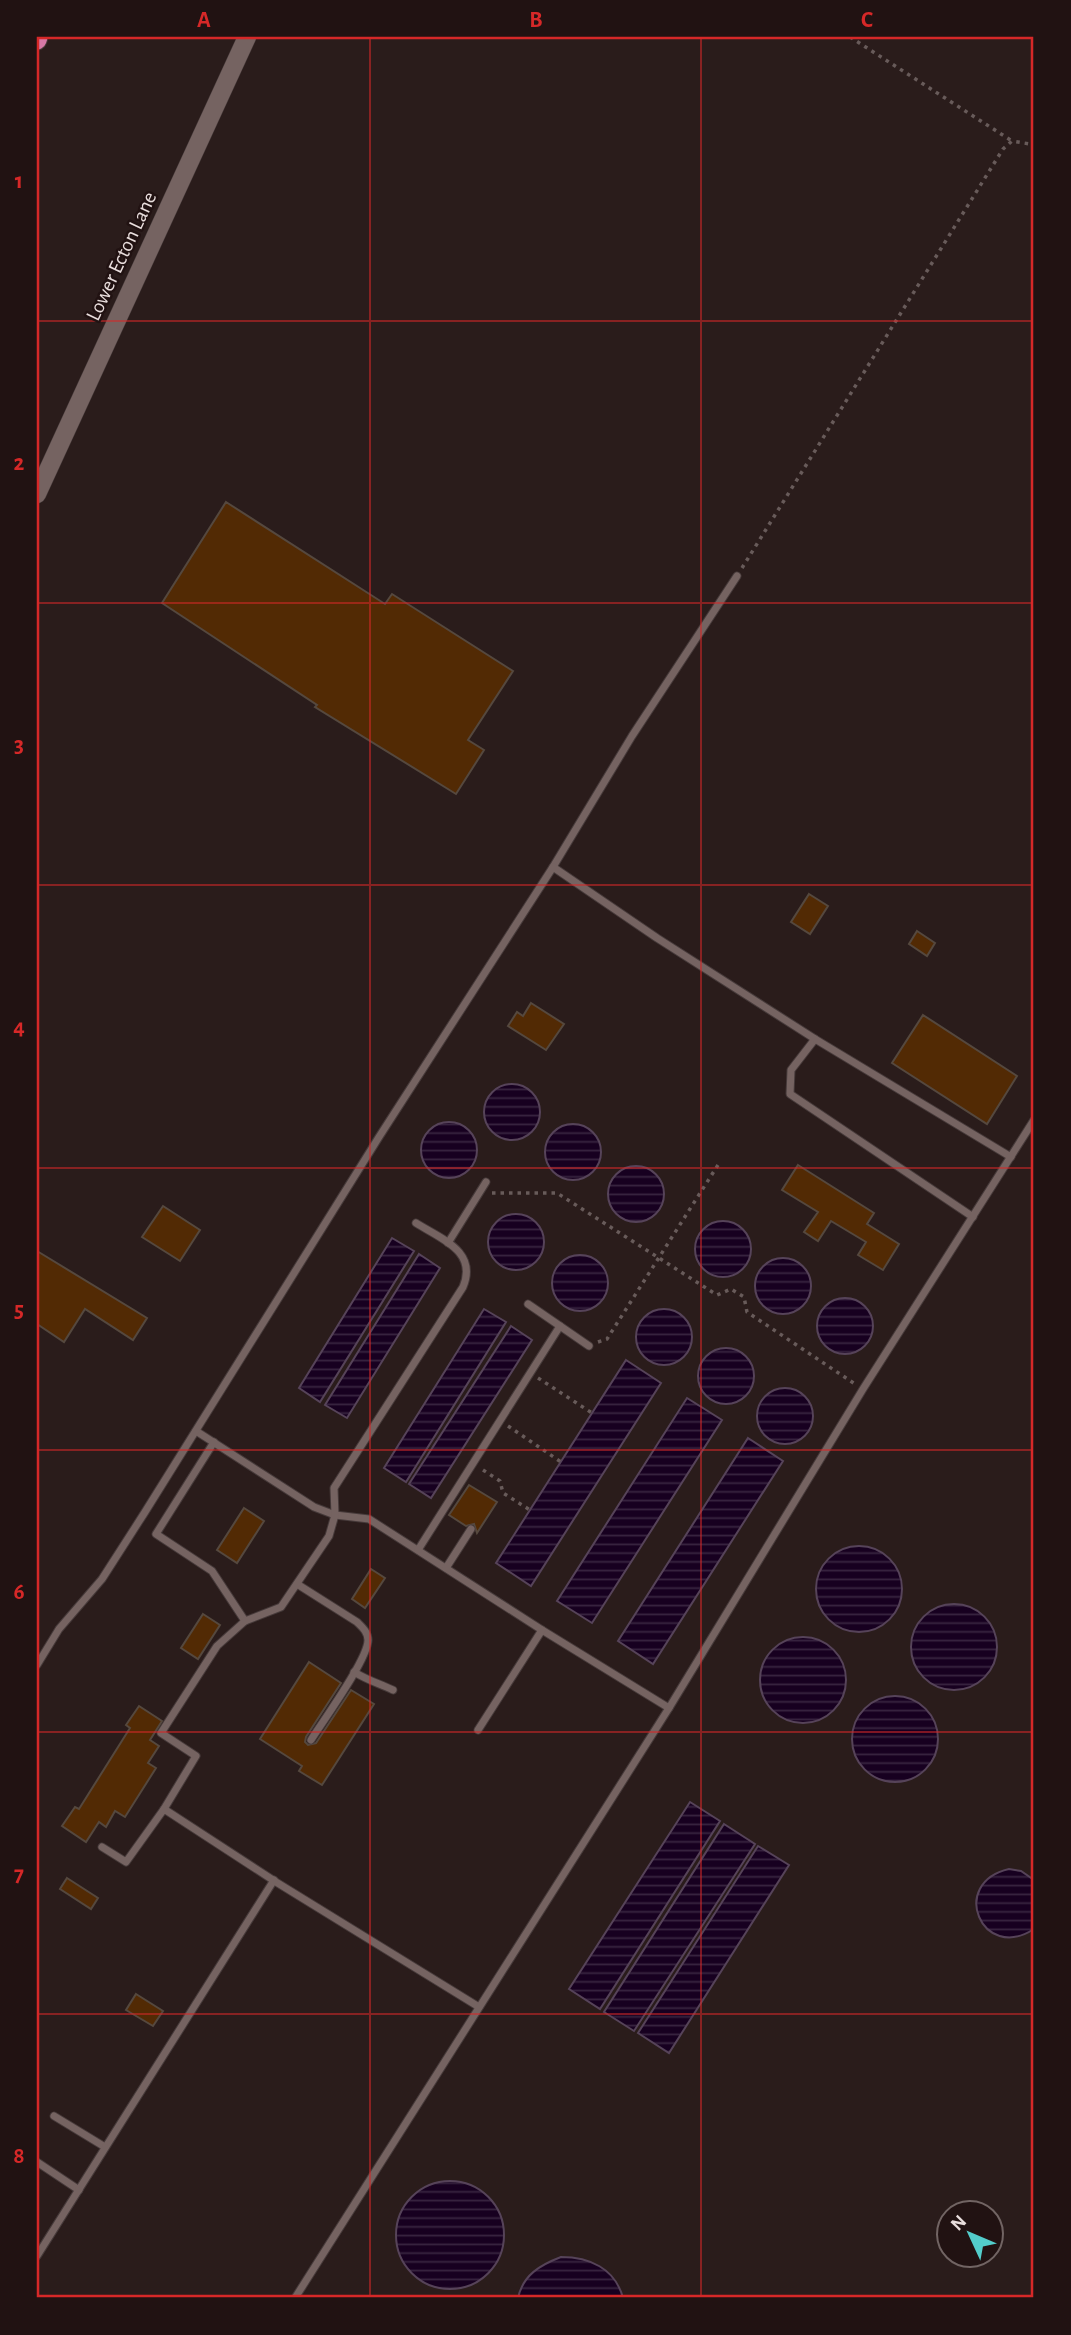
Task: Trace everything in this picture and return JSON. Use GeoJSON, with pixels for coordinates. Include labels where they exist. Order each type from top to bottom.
{"type":"FeatureCollection","features":[{"type":"Feature","properties":{"kind":"street","name":"Lower Ecton Lane"},"geometry":{"type":"LineString","coordinates":[[37,494],[247,37]]}},
{"type":"Feature","properties":{"kind":"lane"},"geometry":{"type":"LineString","coordinates":[[37,1665],[59,1629],[102,1579],[379,1137],[553,867],[632,736],[737,576]]}},
{"type":"Feature","properties":{"kind":"lane"},"geometry":{"type":"LineString","coordinates":[[553,867],[657,938],[815,1039],[1011,1157]]}},
{"type":"Feature","properties":{"kind":"lane"},"geometry":{"type":"LineString","coordinates":[[815,1039],[791,1070],[790,1094],[973,1217]]}},
{"type":"Feature","properties":{"kind":"lane"},"geometry":{"type":"LineString","coordinates":[[295,2298],[669,1708],[863,1389],[1034,1120]]}},
{"type":"Feature","properties":{"kind":"lane"},"geometry":{"type":"LineString","coordinates":[[448,1243],[485,1182]]}},
{"type":"Feature","properties":{"kind":"lane"},"geometry":{"type":"LineString","coordinates":[[102,1847],[126,1862],[164,1809],[197,1756],[162,1733],[217,1646],[245,1620],[281,1607],[297,1584],[329,1536],[335,1516],[334,1489],[467,1277],[465,1256],[416,1223]]}},
{"type":"Feature","properties":{"kind":"lane"},"geometry":{"type":"LineString","coordinates":[[528,1304],[589,1346]]}},
{"type":"Feature","properties":{"kind":"lane"},"geometry":{"type":"LineString","coordinates":[[418,1550],[560,1326]]}},
{"type":"Feature","properties":{"kind":"lane"},"geometry":{"type":"LineString","coordinates":[[196,1431],[314,1507],[335,1516],[369,1519],[669,1708]]}},
{"type":"Feature","properties":{"kind":"lane"},"geometry":{"type":"LineString","coordinates":[[214,1442],[156,1535],[212,1571],[245,1620]]}},
{"type":"Feature","properties":{"kind":"lane"},"geometry":{"type":"LineString","coordinates":[[446,1568],[471,1529]]}},
{"type":"Feature","properties":{"kind":"lane"},"geometry":{"type":"LineString","coordinates":[[297,1584],[357,1622],[365,1630],[368,1643],[354,1672],[311,1740]]}},
{"type":"Feature","properties":{"kind":"lane"},"geometry":{"type":"LineString","coordinates":[[478,1730],[542,1630]]}},
{"type":"Feature","properties":{"kind":"lane"},"geometry":{"type":"LineString","coordinates":[[354,1672],[372,1684],[393,1690]]}},
{"type":"Feature","properties":{"kind":"lane"},"geometry":{"type":"LineString","coordinates":[[164,1809],[479,2007]]}},
{"type":"Feature","properties":{"kind":"lane"},"geometry":{"type":"LineString","coordinates":[[37,2255],[274,1880]]}},
{"type":"Feature","properties":{"kind":"lane"},"geometry":{"type":"LineString","coordinates":[[54,2116],[105,2147]]}},
{"type":"Feature","properties":{"kind":"lane"},"geometry":{"type":"LineString","coordinates":[[37,2162],[79,2190]]}},
{"type":"Feature","properties":{"kind":"path"},"geometry":{"type":"LineString","coordinates":[[850,37],[1012,141],[1030,144],[1034,148]]}},
{"type":"Feature","properties":{"kind":"path"},"geometry":{"type":"LineString","coordinates":[[737,576],[996,161],[1012,141]]}},
{"type":"Feature","properties":{"kind":"path"},"geometry":{"type":"LineString","coordinates":[[589,1346],[607,1339],[718,1165]]}},
{"type":"Feature","properties":{"kind":"path"},"geometry":{"type":"LineString","coordinates":[[479,1193],[557,1193],[717,1295],[732,1289],[744,1297],[747,1312],[863,1389]]}},
{"type":"Feature","properties":{"kind":"path"},"geometry":{"type":"LineString","coordinates":[[530,1373],[592,1413]]}},
{"type":"Feature","properties":{"kind":"path"},"geometry":{"type":"LineString","coordinates":[[500,1421],[561,1462]]}},
{"type":"Feature","properties":{"kind":"path"},"geometry":{"type":"LineString","coordinates":[[472,1464],[500,1481],[503,1493],[530,1510]]}},
{"type":"Feature","properties":{"kind":"shaded area"},"geometry":{"type":"Polygon","coordinates":[[[512,1084],[523,1086],[532,1092],[538,1101],[538,1123],[532,1132],[523,1138],[512,1140],[501,1138],[492,1132],[486,1123],[484,1112],[486,1101],[492,1092],[501,1086],[512,1084]]]}},
{"type":"Feature","properties":{"kind":"shaded area"},"geometry":{"type":"Polygon","coordinates":[[[449,1122],[460,1124],[469,1130],[475,1139],[475,1161],[469,1170],[460,1176],[449,1178],[438,1176],[429,1170],[423,1161],[421,1150],[423,1139],[429,1130],[438,1124],[449,1122]]]}},
{"type":"Feature","properties":{"kind":"shaded area"},"geometry":{"type":"Polygon","coordinates":[[[573,1124],[584,1126],[593,1132],[599,1141],[599,1163],[593,1172],[584,1178],[573,1180],[562,1178],[553,1172],[547,1163],[545,1152],[547,1141],[553,1132],[562,1126],[573,1124]]]}},
{"type":"Feature","properties":{"kind":"shaded area"},"geometry":{"type":"Polygon","coordinates":[[[636,1166],[647,1168],[656,1174],[662,1183],[662,1205],[656,1214],[647,1220],[636,1222],[625,1220],[616,1214],[610,1205],[608,1194],[610,1183],[616,1174],[625,1168],[636,1166]]]}},
{"type":"Feature","properties":{"kind":"shaded area"},"geometry":{"type":"Polygon","coordinates":[[[516,1214],[527,1216],[536,1222],[542,1231],[542,1253],[536,1262],[527,1268],[516,1270],[505,1268],[496,1262],[490,1253],[488,1242],[490,1231],[496,1222],[505,1216],[516,1214]]]}},
{"type":"Feature","properties":{"kind":"shaded area"},"geometry":{"type":"Polygon","coordinates":[[[723,1221],[734,1223],[743,1229],[749,1238],[749,1260],[743,1269],[734,1275],[723,1277],[712,1275],[703,1269],[697,1260],[695,1249],[697,1238],[703,1229],[712,1223],[723,1221]]]}},
{"type":"Feature","properties":{"kind":"shaded area"},"geometry":{"type":"Polygon","coordinates":[[[392,1238],[414,1251],[320,1402],[299,1388],[392,1238]]]}},
{"type":"Feature","properties":{"kind":"shaded area"},"geometry":{"type":"Polygon","coordinates":[[[419,1254],[440,1268],[347,1418],[325,1405],[419,1254]]]}},
{"type":"Feature","properties":{"kind":"shaded area"},"geometry":{"type":"Polygon","coordinates":[[[580,1255],[591,1257],[600,1263],[606,1272],[606,1294],[600,1303],[591,1309],[580,1311],[569,1309],[560,1303],[554,1294],[552,1283],[554,1272],[560,1263],[569,1257],[580,1255]]]}},
{"type":"Feature","properties":{"kind":"shaded area"},"geometry":{"type":"Polygon","coordinates":[[[783,1258],[794,1260],[803,1266],[809,1275],[809,1297],[803,1306],[794,1312],[783,1314],[772,1312],[763,1306],[757,1297],[755,1286],[757,1275],[763,1266],[772,1260],[783,1258]]]}},
{"type":"Feature","properties":{"kind":"shaded area"},"geometry":{"type":"Polygon","coordinates":[[[845,1298],[856,1300],[865,1306],[871,1315],[871,1337],[865,1346],[856,1352],[845,1354],[834,1352],[825,1346],[819,1337],[817,1326],[819,1315],[825,1306],[834,1300],[845,1298]]]}},
{"type":"Feature","properties":{"kind":"shaded area"},"geometry":{"type":"Polygon","coordinates":[[[484,1309],[506,1322],[406,1482],[384,1468],[484,1309]]]}},
{"type":"Feature","properties":{"kind":"shaded area"},"geometry":{"type":"Polygon","coordinates":[[[664,1309],[675,1311],[684,1317],[690,1326],[690,1348],[684,1357],[675,1363],[664,1365],[653,1363],[644,1357],[638,1348],[636,1337],[638,1326],[644,1317],[653,1311],[664,1309]]]}},
{"type":"Feature","properties":{"kind":"shaded area"},"geometry":{"type":"Polygon","coordinates":[[[511,1326],[532,1340],[431,1498],[409,1484],[511,1326]]]}},
{"type":"Feature","properties":{"kind":"shaded area"},"geometry":{"type":"Polygon","coordinates":[[[726,1348],[737,1350],[746,1356],[752,1365],[752,1387],[746,1396],[737,1402],[726,1404],[715,1402],[706,1396],[700,1387],[698,1376],[700,1365],[706,1356],[715,1350],[726,1348]]]}},
{"type":"Feature","properties":{"kind":"shaded area"},"geometry":{"type":"Polygon","coordinates":[[[626,1360],[661,1383],[531,1586],[496,1563],[626,1360]]]}},
{"type":"Feature","properties":{"kind":"shaded area"},"geometry":{"type":"Polygon","coordinates":[[[785,1388],[796,1390],[805,1396],[811,1405],[811,1427],[805,1436],[796,1442],[785,1444],[774,1442],[765,1436],[759,1427],[757,1416],[759,1405],[765,1396],[774,1390],[785,1388]]]}},
{"type":"Feature","properties":{"kind":"shaded area"},"geometry":{"type":"Polygon","coordinates":[[[687,1398],[722,1420],[592,1623],[557,1601],[687,1398]]]}},
{"type":"Feature","properties":{"kind":"shaded area"},"geometry":{"type":"Polygon","coordinates":[[[748,1438],[783,1461],[653,1664],[618,1641],[748,1438]]]}},
{"type":"Feature","properties":{"kind":"shaded area"},"geometry":{"type":"Polygon","coordinates":[[[859,1546],[883,1553],[895,1565],[902,1589],[895,1613],[883,1625],[859,1632],[835,1625],[823,1613],[816,1589],[823,1565],[835,1553],[859,1546]]]}},
{"type":"Feature","properties":{"kind":"shaded area"},"geometry":{"type":"Polygon","coordinates":[[[954,1604],[978,1611],[990,1623],[997,1647],[990,1671],[978,1683],[954,1690],[930,1683],[918,1671],[911,1647],[918,1623],[930,1611],[954,1604]]]}},
{"type":"Feature","properties":{"kind":"shaded area"},"geometry":{"type":"Polygon","coordinates":[[[803,1637],[827,1644],[839,1656],[846,1680],[839,1704],[827,1716],[803,1723],[779,1716],[767,1704],[760,1680],[767,1656],[779,1644],[803,1637]]]}},
{"type":"Feature","properties":{"kind":"shaded area"},"geometry":{"type":"Polygon","coordinates":[[[895,1696],[919,1703],[931,1715],[938,1739],[931,1763],[919,1775],[895,1782],[871,1775],[859,1763],[852,1739],[859,1715],[871,1703],[895,1696]]]}},
{"type":"Feature","properties":{"kind":"shaded area"},"geometry":{"type":"Polygon","coordinates":[[[690,1802],[720,1821],[600,2009],[569,1989],[690,1802]]]}},
{"type":"Feature","properties":{"kind":"shaded area"},"geometry":{"type":"Polygon","coordinates":[[[724,1824],[755,1844],[634,2031],[604,2012],[724,1824]]]}},
{"type":"Feature","properties":{"kind":"shaded area"},"geometry":{"type":"Polygon","coordinates":[[[758,1846],[789,1865],[669,2053],[638,2033],[758,1846]]]}},
{"type":"Feature","properties":{"kind":"shaded area"},"geometry":{"type":"Polygon","coordinates":[[[1009,1869],[1021,1871],[1034,1880],[1034,1929],[1015,1937],[1000,1936],[987,1929],[979,1917],[976,1903],[980,1889],[990,1877],[1009,1869]]]}},
{"type":"Feature","properties":{"kind":"shaded area"},"geometry":{"type":"Polygon","coordinates":[[[450,2181],[471,2185],[488,2197],[500,2214],[504,2235],[500,2256],[488,2273],[471,2285],[450,2289],[429,2285],[412,2273],[400,2256],[396,2235],[400,2214],[412,2197],[429,2185],[450,2181]]]}},
{"type":"Feature","properties":{"kind":"shaded area"},"geometry":{"type":"Polygon","coordinates":[[[561,2257],[581,2259],[600,2266],[614,2279],[623,2298],[518,2298],[528,2277],[561,2257]]]}},
{"type":"Feature","properties":{"kind":"building"},"geometry":{"type":"Polygon","coordinates":[[[226,502],[385,604],[392,594],[513,671],[468,740],[484,750],[456,794],[315,707],[317,705],[162,603],[226,502]]]}},
{"type":"Feature","properties":{"kind":"building"},"geometry":{"type":"Polygon","coordinates":[[[809,894],[828,906],[810,934],[791,922],[809,894]]]}},
{"type":"Feature","properties":{"kind":"building"},"geometry":{"type":"Polygon","coordinates":[[[917,931],[935,943],[927,956],[909,944],[917,931]]]}},
{"type":"Feature","properties":{"kind":"building"},"geometry":{"type":"Polygon","coordinates":[[[531,1003],[564,1024],[546,1050],[508,1026],[517,1012],[523,1016],[531,1003]]]}},
{"type":"Feature","properties":{"kind":"building"},"geometry":{"type":"Polygon","coordinates":[[[923,1015],[1017,1076],[987,1124],[892,1063],[923,1015]]]}},
{"type":"Feature","properties":{"kind":"building"},"geometry":{"type":"Polygon","coordinates":[[[798,1165],[874,1213],[867,1224],[899,1244],[883,1270],[858,1255],[866,1242],[831,1221],[818,1241],[804,1232],[818,1212],[782,1190],[798,1165]]]}},
{"type":"Feature","properties":{"kind":"building"},"geometry":{"type":"Polygon","coordinates":[[[163,1206],[200,1230],[180,1261],[142,1237],[163,1206]]]}},
{"type":"Feature","properties":{"kind":"building"},"geometry":{"type":"Polygon","coordinates":[[[37,1251],[147,1318],[133,1340],[85,1309],[64,1342],[37,1324],[37,1251]]]}},
{"type":"Feature","properties":{"kind":"building"},"geometry":{"type":"Polygon","coordinates":[[[469,1485],[497,1502],[477,1533],[474,1524],[466,1526],[449,1515],[469,1485]]]}},
{"type":"Feature","properties":{"kind":"building"},"geometry":{"type":"Polygon","coordinates":[[[244,1508],[264,1521],[237,1563],[217,1550],[244,1508]]]}},
{"type":"Feature","properties":{"kind":"building"},"geometry":{"type":"Polygon","coordinates":[[[371,1569],[385,1578],[365,1608],[352,1599],[371,1569]]]}},
{"type":"Feature","properties":{"kind":"building"},"geometry":{"type":"Polygon","coordinates":[[[203,1614],[220,1625],[198,1659],[181,1648],[203,1614]]]}},
{"type":"Feature","properties":{"kind":"building"},"geometry":{"type":"Polygon","coordinates":[[[309,1662],[341,1683],[306,1737],[305,1742],[308,1745],[316,1743],[351,1690],[374,1704],[322,1785],[299,1771],[302,1766],[260,1739],[309,1662]]]}},
{"type":"Feature","properties":{"kind":"building"},"geometry":{"type":"Polygon","coordinates":[[[139,1706],[162,1721],[150,1740],[159,1746],[148,1763],[156,1768],[125,1817],[115,1811],[106,1827],[99,1822],[86,1842],[62,1826],[75,1807],[79,1809],[130,1728],[126,1725],[139,1706]]]}},
{"type":"Feature","properties":{"kind":"building"},"geometry":{"type":"Polygon","coordinates":[[[67,1878],[98,1898],[91,1909],[60,1889],[67,1878]]]}},
{"type":"Feature","properties":{"kind":"building"},"geometry":{"type":"Polygon","coordinates":[[[136,1994],[163,2011],[153,2026],[126,2010],[136,1994]]]}}]}
